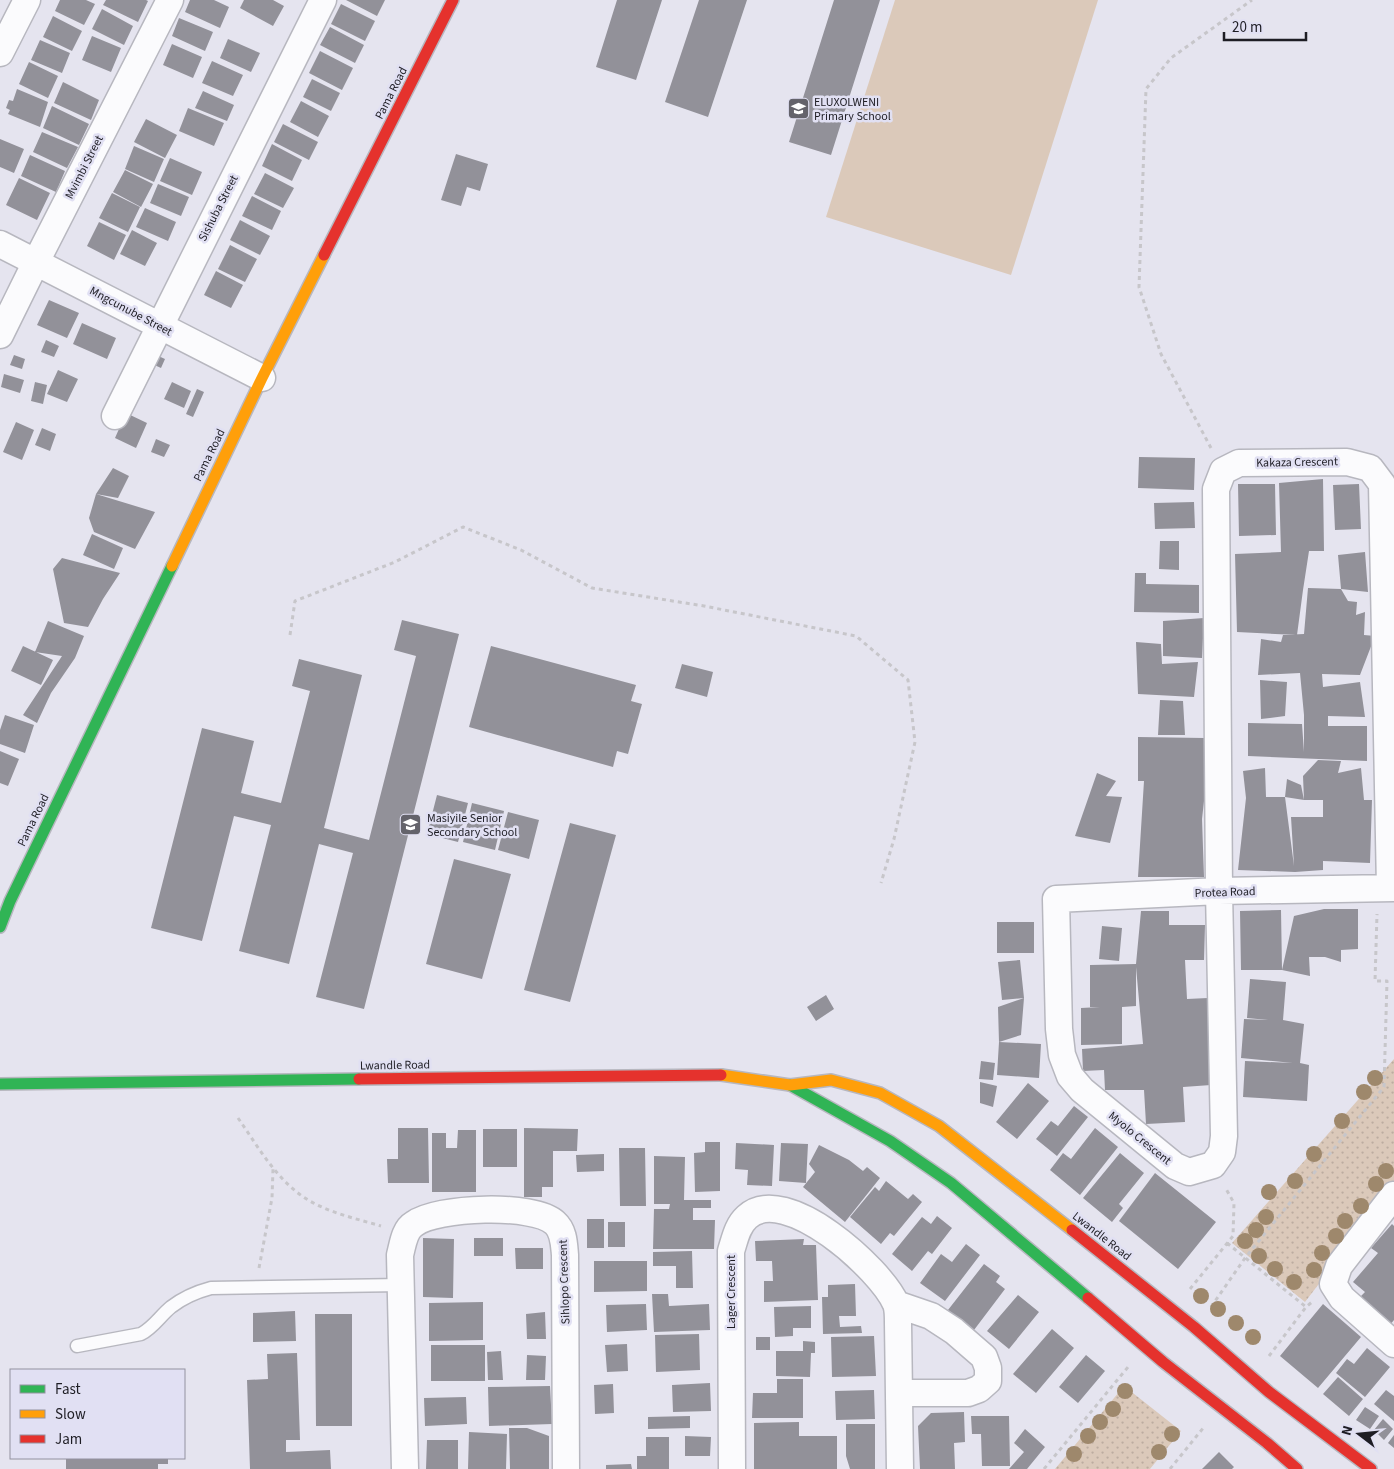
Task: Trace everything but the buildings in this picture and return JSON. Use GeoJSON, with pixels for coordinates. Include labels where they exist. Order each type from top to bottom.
{"type":"FeatureCollection","features":[{"type":"Feature","properties":{"kind":"street"},"geometry":{"type":"LineString","coordinates":[[0,53],[27,0]]}},
{"type":"Feature","properties":{"kind":"street","name":"Mvimbi Street"},"geometry":{"type":"LineString","coordinates":[[0,335],[170,0]]}},
{"type":"Feature","properties":{"kind":"street","name":"Sishuba Street"},"geometry":{"type":"LineString","coordinates":[[115,416],[323,0]]}},
{"type":"Feature","properties":{"kind":"street","name":"Pama Road"},"geometry":{"type":"LineString","coordinates":[[0,927],[10,901],[262,378],[453,0]]}},
{"type":"Feature","properties":{"kind":"street","name":"Mngcunube Street"},"geometry":{"type":"LineString","coordinates":[[0,244],[262,378]]}},
{"type":"Feature","properties":{"kind":"street","name":"Kakaza Crescent"},"geometry":{"type":"LineString","coordinates":[[1223,471],[1239,463],[1346,462],[1370,468],[1382,484],[1389,638],[1387,889]]}},
{"type":"Feature","properties":{"kind":"street"},"geometry":{"type":"LineString","coordinates":[[1212,1165],[1222,1152],[1224,1136],[1218,891],[1216,489],[1223,471]]}},
{"type":"Feature","properties":{"kind":"street","name":"Protea Road"},"geometry":{"type":"LineString","coordinates":[[1056,899],[1218,891],[1387,889]]}},
{"type":"Feature","properties":{"kind":"street","name":"Myolo Crescent"},"geometry":{"type":"LineString","coordinates":[[1056,899],[1059,1030],[1062,1055],[1070,1076],[1082,1090],[1174,1166],[1189,1172],[1212,1165]]}},
{"type":"Feature","properties":{"kind":"street","name":"Lwandle Road"},"geometry":{"type":"LineString","coordinates":[[0,1084],[714,1074],[790,1085],[830,1080],[880,1093],[940,1126],[1194,1327],[1270,1392],[1371,1469]]}},
{"type":"Feature","properties":{"kind":"street","name":"Lwandle Road"},"geometry":{"type":"LineString","coordinates":[[790,1085],[890,1141],[952,1182],[1163,1362],[1267,1443],[1297,1469]]}},
{"type":"Feature","properties":{"kind":"street"},"geometry":{"type":"LineString","coordinates":[[1394,1196],[1339,1266],[1333,1284],[1342,1298],[1394,1344]]}},
{"type":"Feature","properties":{"kind":"street","name":"Sihlopo Crescent"},"geometry":{"type":"LineString","coordinates":[[406,1234],[412,1224],[442,1213],[514,1209],[537,1213],[556,1223],[563,1236],[565,1255],[566,1469]]}},
{"type":"Feature","properties":{"kind":"street","name":"Lager Crescent"},"geometry":{"type":"LineString","coordinates":[[732,1469],[731,1251],[738,1228],[748,1216],[761,1210],[780,1210],[803,1217],[832,1235],[869,1266],[896,1304],[898,1323],[900,1469]]}},
{"type":"Feature","properties":{"kind":"street"},"geometry":{"type":"LineString","coordinates":[[405,1469],[400,1255],[406,1234]]}},
{"type":"Feature","properties":{"kind":"street"},"geometry":{"type":"LineString","coordinates":[[896,1304],[931,1316],[954,1331],[984,1357],[988,1368],[988,1381],[980,1389],[968,1393],[899,1393]]}},
{"type":"Feature","properties":{"kind":"lane"},"geometry":{"type":"LineString","coordinates":[[77,1346],[141,1334],[150,1329],[170,1308],[187,1296],[211,1288],[401,1285]]}},
{"type":"Feature","properties":{"kind":"path"},"geometry":{"type":"LineString","coordinates":[[1223,471],[1161,354],[1139,288],[1146,90],[1171,58],[1252,0]]}},
{"type":"Feature","properties":{"kind":"path"},"geometry":{"type":"LineString","coordinates":[[290,635],[295,601],[396,562],[463,527],[521,550],[592,588],[704,606],[856,636],[908,680],[915,742],[894,839],[881,883]]}},
{"type":"Feature","properties":{"kind":"path"},"geometry":{"type":"LineString","coordinates":[[1209,1309],[1245,1258],[1384,1086],[1387,981],[1375,981],[1387,889]]}},
{"type":"Feature","properties":{"kind":"path"},"geometry":{"type":"LineString","coordinates":[[238,1118],[273,1169],[302,1196],[333,1212],[406,1234]]}},
{"type":"Feature","properties":{"kind":"path"},"geometry":{"type":"LineString","coordinates":[[1188,1291],[1233,1236],[1234,1203],[1212,1165]]}},
{"type":"Feature","properties":{"kind":"path"},"geometry":{"type":"LineString","coordinates":[[258,1287],[258,1269],[272,1198],[273,1169]]}},
{"type":"Feature","properties":{"kind":"path"},"geometry":{"type":"LineString","coordinates":[[1227,1243],[1306,1307]]}},
{"type":"Feature","properties":{"kind":"path"},"geometry":{"type":"LineString","coordinates":[[1268,1357],[1306,1307],[1333,1284]]}},
{"type":"Feature","properties":{"kind":"path"},"geometry":{"type":"LineString","coordinates":[[1044,1469],[1133,1360]]}},
{"type":"Feature","properties":{"kind":"path"},"geometry":{"type":"LineString","coordinates":[[1170,1469],[1208,1422]]}},
{"type":"Feature","properties":{"kind":"shaded area"},"geometry":{"type":"Polygon","coordinates":[[[895,0],[1098,0],[1011,275],[826,217],[895,0]]]}},
{"type":"Feature","properties":{"kind":"shaded area"},"geometry":{"type":"Polygon","coordinates":[[[1394,1059],[1394,1186],[1305,1302],[1232,1243],[1394,1059]]]}},
{"type":"Feature","properties":{"kind":"shaded area"},"geometry":{"type":"Polygon","coordinates":[[[1124,1386],[1181,1431],[1150,1469],[1055,1469],[1124,1386]]]}},
{"type":"Feature","properties":{"kind":"traffic: fast"},"geometry":{"type":"LineString","coordinates":[[0,927],[10,901],[172,566]]}},
{"type":"Feature","properties":{"kind":"traffic: fast"},"geometry":{"type":"LineString","coordinates":[[0,1084],[359,1079]]}},
{"type":"Feature","properties":{"kind":"traffic: fast"},"geometry":{"type":"LineString","coordinates":[[790,1085],[890,1141],[951,1183],[1088,1298]]}},
{"type":"Feature","properties":{"kind":"traffic: slow"},"geometry":{"type":"LineString","coordinates":[[172,566],[262,378],[324,255]]}},
{"type":"Feature","properties":{"kind":"traffic: slow"},"geometry":{"type":"LineString","coordinates":[[721,1075],[790,1085],[831,1080],[880,1093],[939,1126],[1072,1230]]}},
{"type":"Feature","properties":{"kind":"traffic: jam"},"geometry":{"type":"LineString","coordinates":[[324,255],[453,0]]}},
{"type":"Feature","properties":{"kind":"traffic: jam"},"geometry":{"type":"LineString","coordinates":[[359,1079],[721,1075]]}},
{"type":"Feature","properties":{"kind":"traffic: jam"},"geometry":{"type":"LineString","coordinates":[[1072,1230],[1194,1327],[1269,1392],[1371,1469]]}},
{"type":"Feature","properties":{"kind":"traffic: jam"},"geometry":{"type":"LineString","coordinates":[[1088,1298],[1163,1362],[1267,1443],[1297,1469]]}},
{"type":"Feature","properties":{"kind":"place","name":"ELUXOLWENI Primary School"},"geometry":{"type":"Point","coordinates":[798,109]}},
{"type":"Feature","properties":{"kind":"place","name":"Masiyile Senior Secondary School"},"geometry":{"type":"Point","coordinates":[411,825]}}]}
